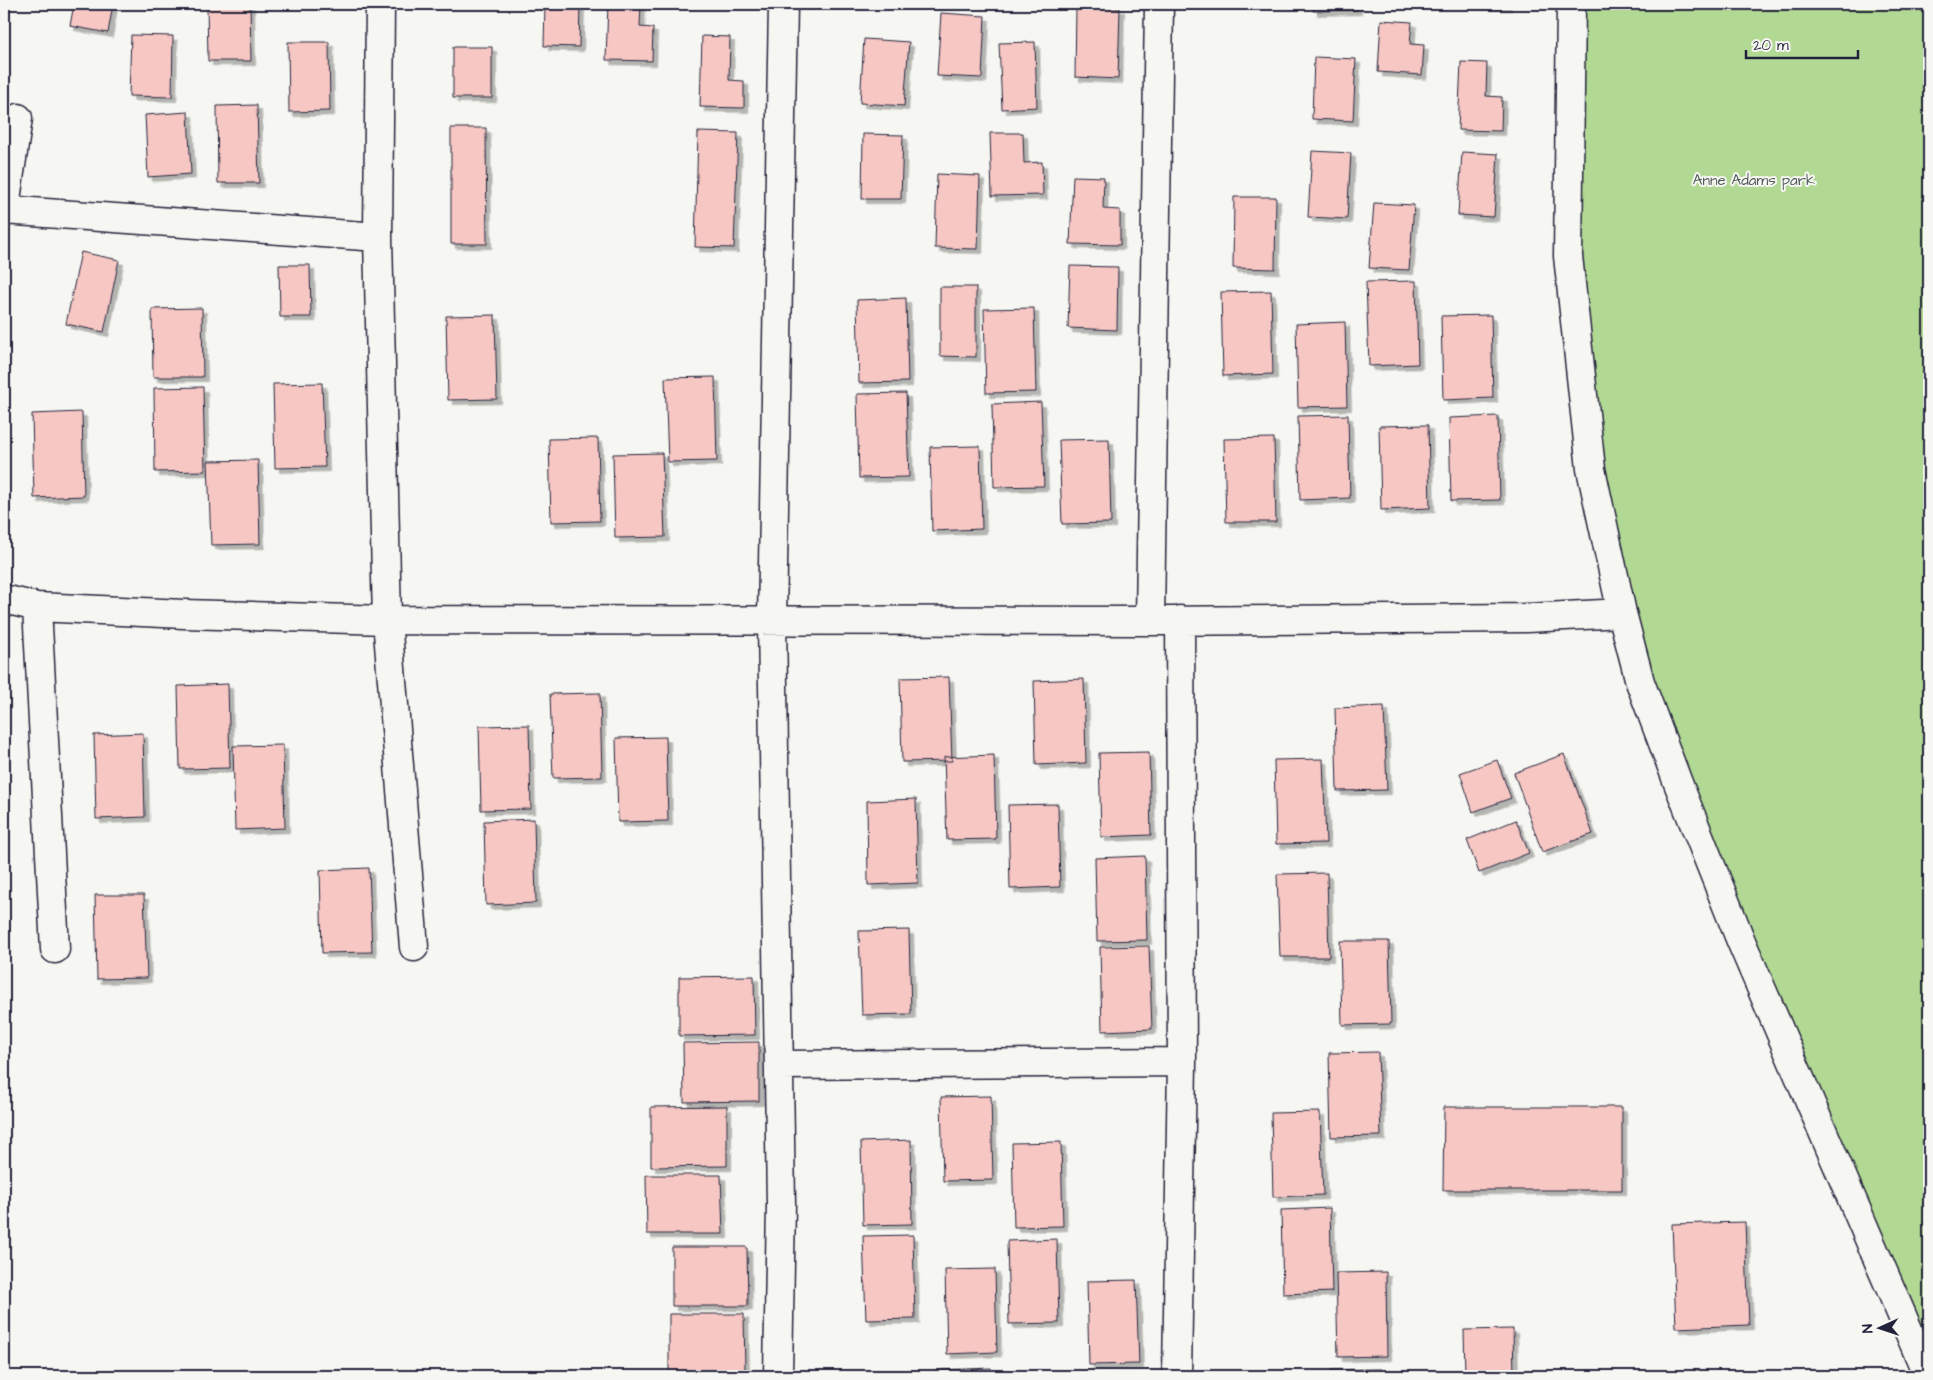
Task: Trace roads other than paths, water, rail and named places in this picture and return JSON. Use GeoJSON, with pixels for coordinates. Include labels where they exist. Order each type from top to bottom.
{"type":"FeatureCollection","features":[{"type":"Feature","properties":{"kind":"street"},"geometry":{"type":"LineString","coordinates":[[380,4],[378,237],[387,620],[414,947]]}},
{"type":"Feature","properties":{"kind":"street"},"geometry":{"type":"LineString","coordinates":[[778,1376],[781,1204],[772,621],[783,4]]}},
{"type":"Feature","properties":{"kind":"street"},"geometry":{"type":"LineString","coordinates":[[1150,621],[1160,4]]}},
{"type":"Feature","properties":{"kind":"street"},"geometry":{"type":"LineString","coordinates":[[1571,4],[1568,256],[1591,469],[1622,613],[1640,682],[1741,941],[1928,1376]]}},
{"type":"Feature","properties":{"kind":"street"},"geometry":{"type":"LineString","coordinates":[[18,118],[4,212],[378,237]]}},
{"type":"Feature","properties":{"kind":"street"},"geometry":{"type":"LineString","coordinates":[[4,599],[37,607],[184,614],[387,620],[1150,621],[1527,618],[1622,613]]}},
{"type":"Feature","properties":{"kind":"street"},"geometry":{"type":"LineString","coordinates":[[37,607],[55,949]]}},
{"type":"Feature","properties":{"kind":"street"},"geometry":{"type":"LineString","coordinates":[[1177,1376],[1182,1062],[1180,620]]}},
{"type":"Feature","properties":{"kind":"street"},"geometry":{"type":"LineString","coordinates":[[779,1064],[1182,1062]]}},
{"type":"Feature","properties":{"kind":"park label","name":"Anne Adams park"},"geometry":{"type":"Point","coordinates":[1754,180]}}]}
